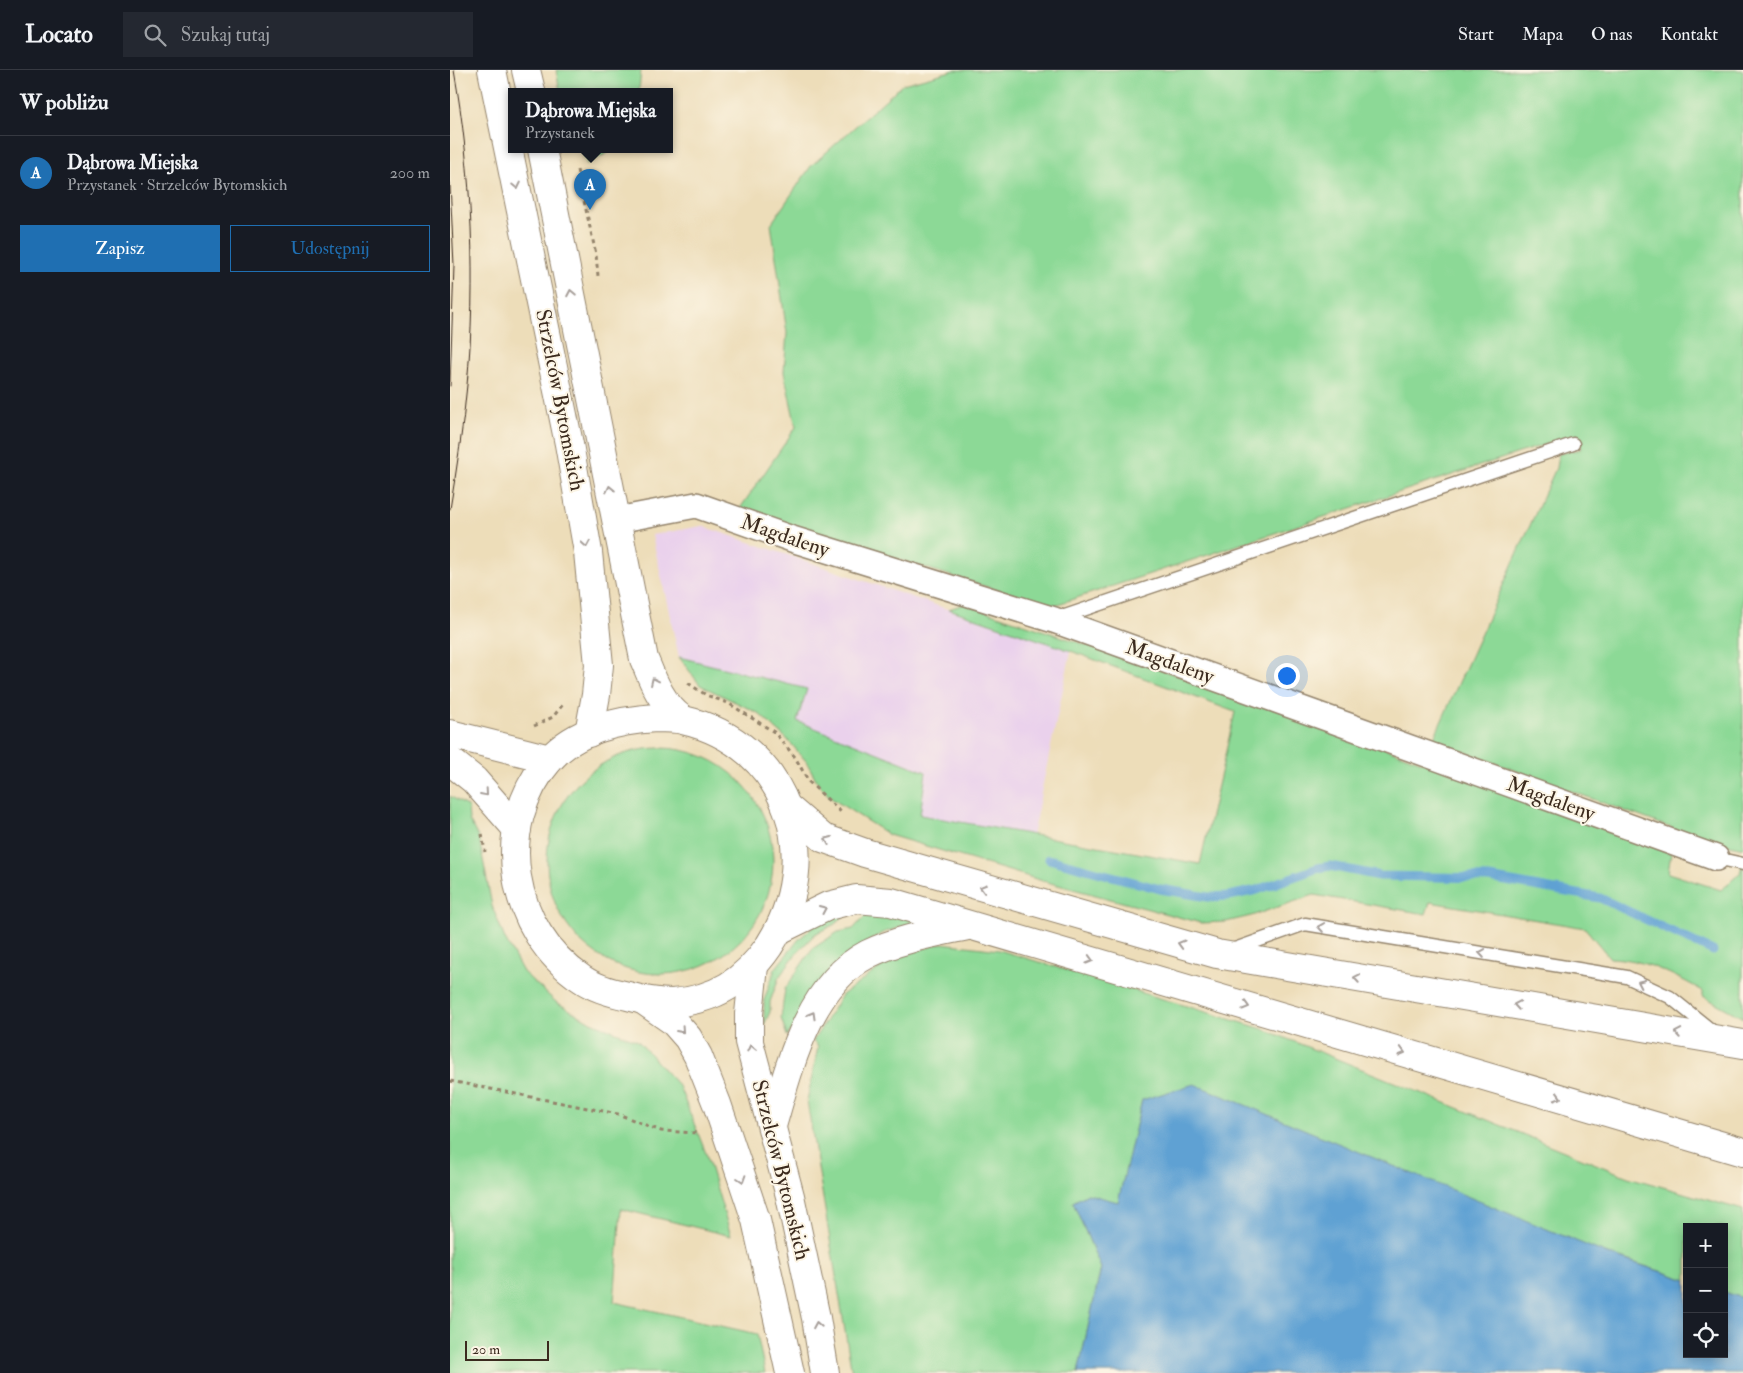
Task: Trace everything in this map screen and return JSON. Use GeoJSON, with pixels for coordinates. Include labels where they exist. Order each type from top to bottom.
{"type":"FeatureCollection","features":[{"type":"Feature","properties":{"kind":"main road","name":"Strzelców Bytomskich"},"geometry":{"type":"LineString","coordinates":[[492,70],[508,147]]}},
{"type":"Feature","properties":{"kind":"main road"},"geometry":{"type":"LineString","coordinates":[[526,70],[529,88]]}},
{"type":"Feature","properties":{"kind":"main road","name":"Strzelców Bytomskich"},"geometry":{"type":"LineString","coordinates":[[509,153],[568,434],[588,552],[599,665],[589,732]]}},
{"type":"Feature","properties":{"kind":"main road","name":"Strzelców Bytomskich"},"geometry":{"type":"LineString","coordinates":[[543,153],[644,659],[665,703],[673,713],[682,719]]}},
{"type":"Feature","properties":{"kind":"main road"},"geometry":{"type":"LineString","coordinates":[[682,719],[711,730],[741,747],[768,774],[787,807],[795,836],[796,878],[785,918],[754,966],[724,991],[693,1001],[670,1003],[643,1000],[614,993],[583,980],[550,952],[527,915],[515,873],[517,829],[529,792],[550,759],[589,732],[627,720],[682,719]]}},
{"type":"Feature","properties":{"kind":"main road"},"geometry":{"type":"LineString","coordinates":[[450,734],[550,759]]}},
{"type":"Feature","properties":{"kind":"main road"},"geometry":{"type":"LineString","coordinates":[[450,761],[474,780],[517,829]]}},
{"type":"Feature","properties":{"kind":"main road"},"geometry":{"type":"LineString","coordinates":[[787,807],[822,838],[865,853],[1217,954],[1733,1042]]}},
{"type":"Feature","properties":{"kind":"main road"},"geometry":{"type":"LineString","coordinates":[[779,930],[828,906],[856,899],[891,902],[1743,1152]]}},
{"type":"Feature","properties":{"kind":"main road"},"geometry":{"type":"LineString","coordinates":[[772,1126],[795,1049],[818,1004],[834,982],[853,964],[876,951],[925,935],[971,925]]}},
{"type":"Feature","properties":{"kind":"main road","name":"Strzelców Bytomskich"},"geometry":{"type":"LineString","coordinates":[[754,966],[749,1014],[749,1042],[772,1126],[814,1309],[825,1373]]}},
{"type":"Feature","properties":{"kind":"main road","name":"Strzelców Bytomskich"},"geometry":{"type":"LineString","coordinates":[[643,1000],[673,1021],[688,1038],[717,1104],[756,1220],[790,1373]]}},
{"type":"Feature","properties":{"kind":"street","name":"Magdaleny"},"geometry":{"type":"LineString","coordinates":[[616,520],[696,505],[792,539],[1054,620],[1716,858]]}},
{"type":"Feature","properties":{"kind":"lane"},"geometry":{"type":"LineString","coordinates":[[1054,620],[1572,444]]}},
{"type":"Feature","properties":{"kind":"lane"},"geometry":{"type":"LineString","coordinates":[[1716,858],[1743,864]]}},
{"type":"Feature","properties":{"kind":"lane"},"geometry":{"type":"LineString","coordinates":[[1217,954],[1253,944],[1305,924],[1627,977],[1670,997],[1733,1042]]}},
{"type":"Feature","properties":{"kind":"path"},"geometry":{"type":"LineString","coordinates":[[528,727],[541,724],[553,716],[563,706],[567,696]]}},
{"type":"Feature","properties":{"kind":"path"},"geometry":{"type":"LineString","coordinates":[[479,827],[483,834],[486,860]]}},
{"type":"Feature","properties":{"kind":"path"},"geometry":{"type":"LineString","coordinates":[[450,1081],[618,1114],[661,1131],[704,1134],[700,1125]]}},
{"type":"Feature","properties":{"kind":"shaded area"},"geometry":{"type":"Polygon","coordinates":[[[702,526],[1071,651],[1032,836],[919,815],[926,772],[797,721],[806,689],[679,657],[652,535],[702,526]]]}},
{"type":"Feature","properties":{"kind":"green space"},"geometry":{"type":"Polygon","coordinates":[[[556,70],[641,70],[639,88],[559,88],[556,70]]]}},
{"type":"Feature","properties":{"kind":"green space"},"geometry":{"type":"Polygon","coordinates":[[[955,70],[1743,70],[1743,848],[1693,836],[1433,740],[1556,468],[1558,454],[1581,449],[1577,434],[1055,605],[1029,600],[739,510],[796,427],[784,372],[787,333],[771,224],[811,166],[903,84],[955,70]]]}},
{"type":"Feature","properties":{"kind":"green space"},"geometry":{"type":"Polygon","coordinates":[[[582,153],[607,153],[587,164],[582,153]]]}},
{"type":"Feature","properties":{"kind":"green space"},"geometry":{"type":"Polygon","coordinates":[[[964,604],[1272,707],[1671,853],[1668,873],[1721,890],[1740,873],[1743,860],[1743,1018],[1703,996],[1703,991],[1659,969],[1635,961],[1610,958],[1585,928],[1430,902],[1426,914],[1314,895],[1251,916],[1226,922],[1201,923],[1043,881],[889,835],[831,798],[818,783],[806,761],[787,739],[758,713],[700,685],[679,657],[807,689],[797,721],[926,772],[920,815],[1200,864],[1235,712],[1071,651],[949,609],[964,604]]]}},
{"type":"Feature","properties":{"kind":"green space"},"geometry":{"type":"Polygon","coordinates":[[[649,748],[671,748],[693,752],[713,761],[732,773],[748,789],[760,808],[769,828],[773,861],[769,894],[765,904],[748,933],[732,949],[713,961],[693,970],[671,974],[649,974],[627,970],[607,961],[588,949],[572,933],[560,914],[551,894],[547,872],[547,850],[551,828],[560,808],[572,789],[588,773],[607,761],[627,752],[649,748]]]}},
{"type":"Feature","properties":{"kind":"green space"},"geometry":{"type":"Polygon","coordinates":[[[450,796],[468,807],[469,820],[479,839],[492,906],[505,939],[523,972],[556,1002],[589,1021],[638,1041],[679,1086],[707,1156],[731,1236],[621,1209],[614,1302],[757,1334],[765,1373],[450,1373],[450,796]]]}},
{"type":"Feature","properties":{"kind":"green space"},"geometry":{"type":"Polygon","coordinates":[[[869,912],[922,921],[882,933],[839,960],[787,1036],[781,1018],[785,989],[812,949],[838,932],[853,929],[869,912]]]}},
{"type":"Feature","properties":{"kind":"green space"},"geometry":{"type":"Polygon","coordinates":[[[847,913],[835,924],[815,934],[796,954],[779,977],[770,1002],[770,1012],[764,1025],[764,1000],[775,969],[799,939],[822,919],[847,913]]]}},
{"type":"Feature","properties":{"kind":"green space"},"geometry":{"type":"Polygon","coordinates":[[[942,943],[999,950],[1263,1029],[1628,1177],[1743,1210],[1743,1298],[1728,1293],[1728,1223],[1683,1223],[1683,1279],[1142,1100],[1118,1203],[1088,1194],[1073,1202],[1101,1268],[1078,1373],[852,1373],[807,1101],[818,1047],[813,1041],[842,995],[892,959],[942,943]]]}},
{"type":"Feature","properties":{"kind":"water"},"geometry":{"type":"Polygon","coordinates":[[[1194,1084],[1610,1255],[1683,1279],[1683,1358],[1728,1358],[1728,1293],[1743,1298],[1743,1373],[1078,1373],[1101,1268],[1073,1202],[1088,1194],[1118,1202],[1142,1100],[1194,1084]]]}},
{"type":"Feature","properties":{"kind":"waterway"},"geometry":{"type":"LineString","coordinates":[[1049,859],[1160,889],[1208,897],[1229,896],[1257,890],[1318,868],[1330,866],[1380,876],[1489,878],[1600,898],[1713,951]]}},
{"type":"Feature","properties":{"kind":"tram line"},"geometry":{"type":"LineString","coordinates":[[450,509],[465,401],[472,306],[469,188],[454,70]]}},
{"type":"Feature","properties":{"kind":"tram line"},"geometry":{"type":"LineString","coordinates":[[450,183],[454,265],[450,386]]}},
{"type":"Feature","properties":{"kind":"place","name":"Dąbrowa Miejska"},"geometry":{"type":"Point","coordinates":[590,210]}}]}
